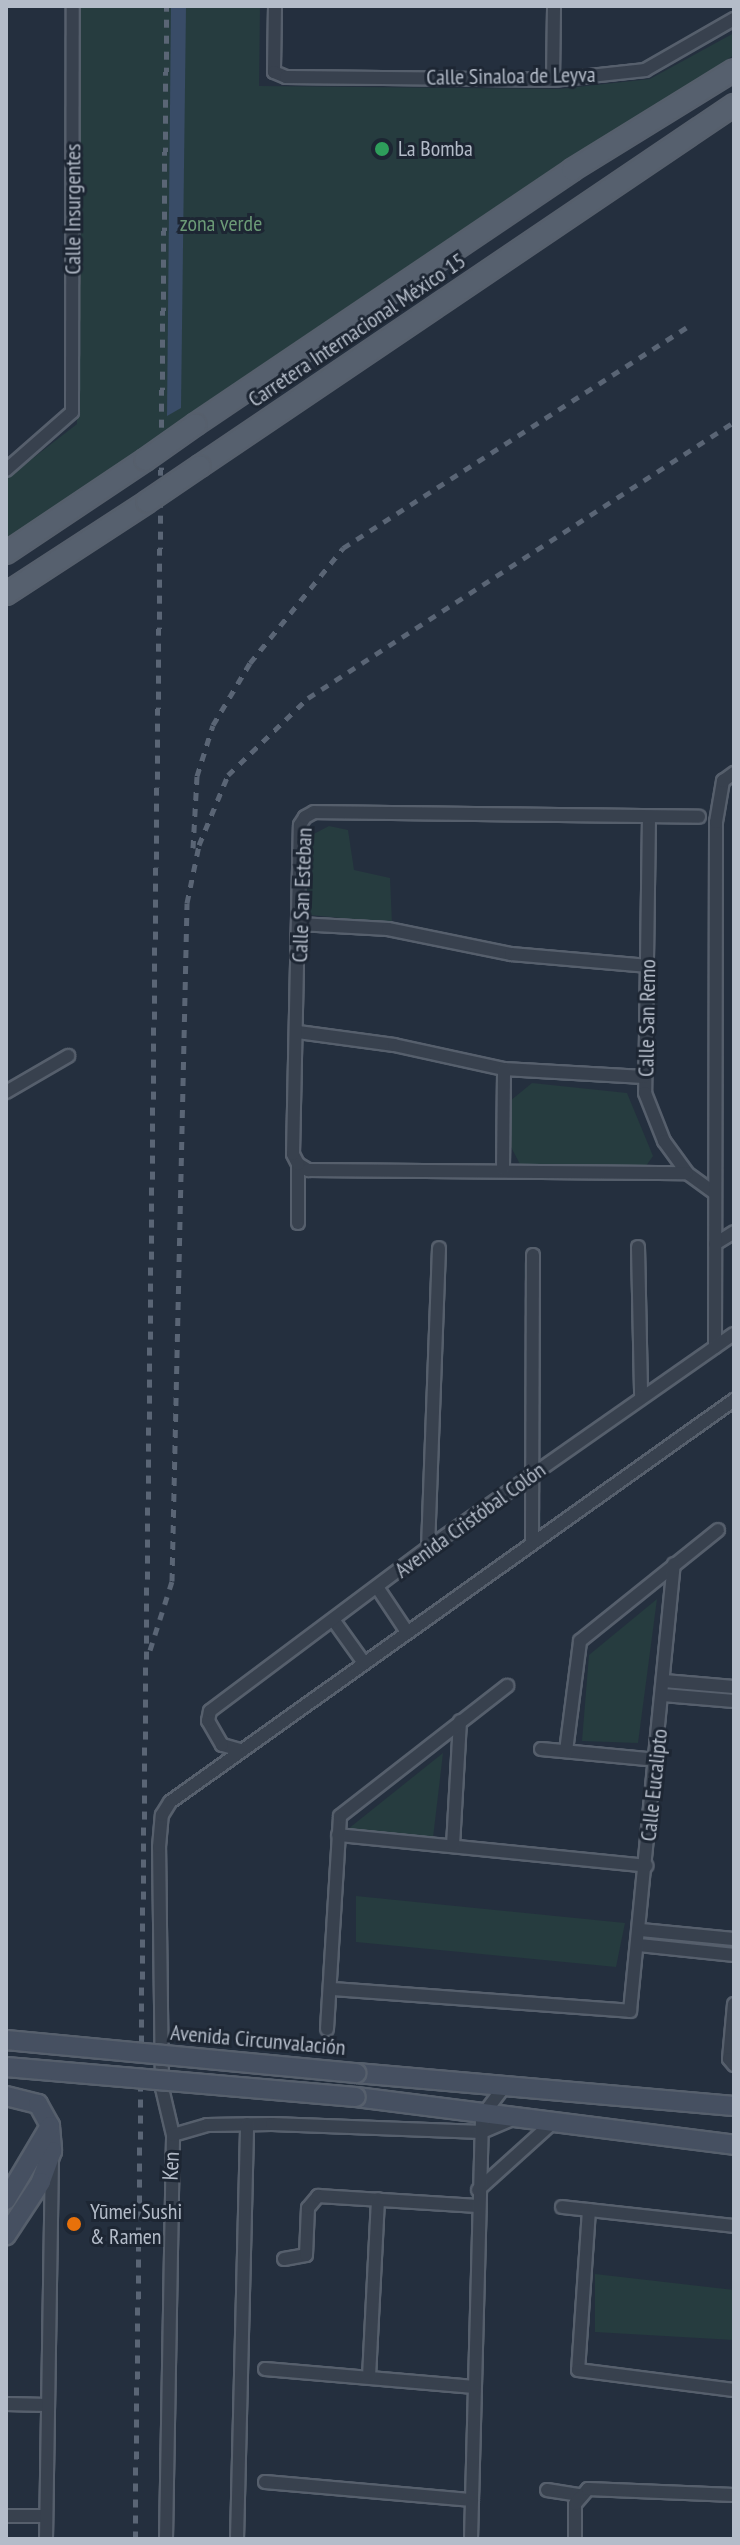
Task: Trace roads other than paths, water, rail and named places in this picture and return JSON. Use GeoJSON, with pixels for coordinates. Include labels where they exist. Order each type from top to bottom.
{"type":"FeatureCollection","features":[{"type":"Feature","properties":{"kind":"main road","name":"Carretera Internacional México 15"},"geometry":{"type":"LineString","coordinates":[[6,553],[572,170],[734,70]]}},
{"type":"Feature","properties":{"kind":"main road","name":"Carretera Internacional México 15"},"geometry":{"type":"LineString","coordinates":[[6,594],[734,105]]}},
{"type":"Feature","properties":{"kind":"street","name":"Calle Insurgentes"},"geometry":{"type":"LineString","coordinates":[[6,470],[72,412],[73,6]]}},
{"type":"Feature","properties":{"kind":"street","name":"Calle Sinaloa de Leyva"},"geometry":{"type":"LineString","coordinates":[[275,6],[274,72],[286,77],[553,80],[645,70],[734,19]]}},
{"type":"Feature","properties":{"kind":"street"},"geometry":{"type":"LineString","coordinates":[[553,80],[554,6]]}},
{"type":"Feature","properties":{"kind":"street"},"geometry":{"type":"LineString","coordinates":[[715,1347],[716,822],[729,777]]}},
{"type":"Feature","properties":{"kind":"street","name":"Calle San Esteban"},"geometry":{"type":"LineString","coordinates":[[298,1223],[298,1164],[293,1154],[298,1032],[300,825],[314,812],[699,817]]}},
{"type":"Feature","properties":{"kind":"street","name":"Calle San Remo"},"geometry":{"type":"LineString","coordinates":[[649,817],[644,1077],[653,1121],[687,1173],[715,1193]]}},
{"type":"Feature","properties":{"kind":"street"},"geometry":{"type":"LineString","coordinates":[[299,924],[388,929],[511,954],[648,966]]}},
{"type":"Feature","properties":{"kind":"street"},"geometry":{"type":"LineString","coordinates":[[298,1032],[394,1045],[504,1069],[644,1077]]}},
{"type":"Feature","properties":{"kind":"street"},"geometry":{"type":"LineString","coordinates":[[6,1092],[68,1056]]}},
{"type":"Feature","properties":{"kind":"street"},"geometry":{"type":"LineString","coordinates":[[503,1169],[504,1069]]}},
{"type":"Feature","properties":{"kind":"street"},"geometry":{"type":"LineString","coordinates":[[298,1164],[308,1170],[503,1169],[687,1173]]}},
{"type":"Feature","properties":{"kind":"street"},"geometry":{"type":"LineString","coordinates":[[715,1244],[734,1232]]}},
{"type":"Feature","properties":{"kind":"street"},"geometry":{"type":"LineString","coordinates":[[638,1247],[641,1396]]}},
{"type":"Feature","properties":{"kind":"street"},"geometry":{"type":"LineString","coordinates":[[428,1548],[439,1248]]}},
{"type":"Feature","properties":{"kind":"street"},"geometry":{"type":"LineString","coordinates":[[532,1540],[533,1255]]}},
{"type":"Feature","properties":{"kind":"street","name":"Avenida Cristóbal Colón"},"geometry":{"type":"LineString","coordinates":[[240,1750],[222,1745],[208,1721],[210,1711],[428,1548],[641,1396],[734,1334]]}},
{"type":"Feature","properties":{"kind":"street"},"geometry":{"type":"LineString","coordinates":[[173,2135],[162,2088],[162,1815],[170,1802],[532,1540],[734,1400]]}},
{"type":"Feature","properties":{"kind":"street"},"geometry":{"type":"LineString","coordinates":[[566,1751],[580,1641],[718,1530]]}},
{"type":"Feature","properties":{"kind":"street","name":"Calle Eucalipto"},"geometry":{"type":"LineString","coordinates":[[332,1989],[622,2013],[632,2005],[674,1564]]}},
{"type":"Feature","properties":{"kind":"street"},"geometry":{"type":"LineString","coordinates":[[377,1587],[407,1632]]}},
{"type":"Feature","properties":{"kind":"street"},"geometry":{"type":"LineString","coordinates":[[334,1621],[364,1663]]}},
{"type":"Feature","properties":{"kind":"street"},"geometry":{"type":"LineString","coordinates":[[327,2029],[332,1989],[340,1816],[347,1807],[507,1686]]}},
{"type":"Feature","properties":{"kind":"street"},"geometry":{"type":"LineString","coordinates":[[663,1688],[734,1687]]}},
{"type":"Feature","properties":{"kind":"street"},"geometry":{"type":"LineString","coordinates":[[663,1688],[734,1701]]}},
{"type":"Feature","properties":{"kind":"street"},"geometry":{"type":"LineString","coordinates":[[453,1846],[460,1721]]}},
{"type":"Feature","properties":{"kind":"street"},"geometry":{"type":"LineString","coordinates":[[541,1749],[657,1760]]}},
{"type":"Feature","properties":{"kind":"street"},"geometry":{"type":"LineString","coordinates":[[338,1835],[646,1866]]}},
{"type":"Feature","properties":{"kind":"street"},"geometry":{"type":"LineString","coordinates":[[641,1930],[734,1939]]}},
{"type":"Feature","properties":{"kind":"street"},"geometry":{"type":"LineString","coordinates":[[639,1945],[734,1955]]}},
{"type":"Feature","properties":{"kind":"street"},"geometry":{"type":"LineString","coordinates":[[734,2004],[729,2059],[734,2065]]}},
{"type":"Feature","properties":{"kind":"street","name":"Avenida Circunvalación"},"geometry":{"type":"LineString","coordinates":[[6,2040],[734,2106]]}},
{"type":"Feature","properties":{"kind":"street"},"geometry":{"type":"LineString","coordinates":[[6,2067],[356,2097],[482,2124],[510,2120],[734,2145]]}},
{"type":"Feature","properties":{"kind":"street"},"geometry":{"type":"LineString","coordinates":[[471,2539],[482,2124],[506,2084]]}},
{"type":"Feature","properties":{"kind":"street"},"geometry":{"type":"LineString","coordinates":[[6,2096],[38,2104],[50,2126],[46,2539]]}},
{"type":"Feature","properties":{"kind":"street"},"geometry":{"type":"LineString","coordinates":[[237,2539],[247,2124]]}},
{"type":"Feature","properties":{"kind":"street","name":"Ken"},"geometry":{"type":"LineString","coordinates":[[166,2539],[173,2135],[207,2125],[482,2124]]}},
{"type":"Feature","properties":{"kind":"street"},"geometry":{"type":"LineString","coordinates":[[478,2190],[550,2125]]}},
{"type":"Feature","properties":{"kind":"street"},"geometry":{"type":"LineString","coordinates":[[6,2200],[50,2126]]}},
{"type":"Feature","properties":{"kind":"street"},"geometry":{"type":"LineString","coordinates":[[6,2235],[41,2182],[52,2151]]}},
{"type":"Feature","properties":{"kind":"street"},"geometry":{"type":"LineString","coordinates":[[284,2259],[306,2255],[312,2199],[378,2199],[478,2206]]}},
{"type":"Feature","properties":{"kind":"street"},"geometry":{"type":"LineString","coordinates":[[369,2377],[378,2199]]}},
{"type":"Feature","properties":{"kind":"street"},"geometry":{"type":"LineString","coordinates":[[562,2207],[734,2226]]}},
{"type":"Feature","properties":{"kind":"street"},"geometry":{"type":"LineString","coordinates":[[589,2210],[578,2370],[734,2390]]}},
{"type":"Feature","properties":{"kind":"street"},"geometry":{"type":"LineString","coordinates":[[265,2369],[474,2387]]}},
{"type":"Feature","properties":{"kind":"street"},"geometry":{"type":"LineString","coordinates":[[6,2404],[48,2405]]}},
{"type":"Feature","properties":{"kind":"street"},"geometry":{"type":"LineString","coordinates":[[265,2482],[472,2500]]}},
{"type":"Feature","properties":{"kind":"street"},"geometry":{"type":"LineString","coordinates":[[575,2539],[575,2504],[588,2489],[734,2495]]}},
{"type":"Feature","properties":{"kind":"street"},"geometry":{"type":"LineString","coordinates":[[547,2490],[580,2495]]}},
{"type":"Feature","properties":{"kind":"street"},"geometry":{"type":"LineString","coordinates":[[6,2516],[45,2516]]}},
{"type":"Feature","properties":{"kind":"water"},"geometry":{"type":"Polygon","coordinates":[[[171,6],[186,6],[181,408],[167,416],[171,6]]]}},
{"type":"Feature","properties":{"kind":"railway"},"geometry":{"type":"LineString","coordinates":[[135,2539],[167,6]]}},
{"type":"Feature","properties":{"kind":"railway"},"geometry":{"type":"LineString","coordinates":[[193,848],[197,776],[213,725],[250,663],[343,548],[690,325]]}},
{"type":"Feature","properties":{"kind":"railway"},"geometry":{"type":"LineString","coordinates":[[150,1650],[172,1581],[187,903],[199,845],[228,775],[308,698],[734,422]]}},
{"type":"Feature","properties":{"kind":"place","name":"La Bomba"},"geometry":{"type":"Point","coordinates":[382,149]}},
{"type":"Feature","properties":{"kind":"place","name":"Yūmei Sushi & Ramen"},"geometry":{"type":"Point","coordinates":[74,2224]}},
{"type":"Feature","properties":{"kind":"park label","name":"zona verde"},"geometry":{"type":"Point","coordinates":[221,224]}}]}
